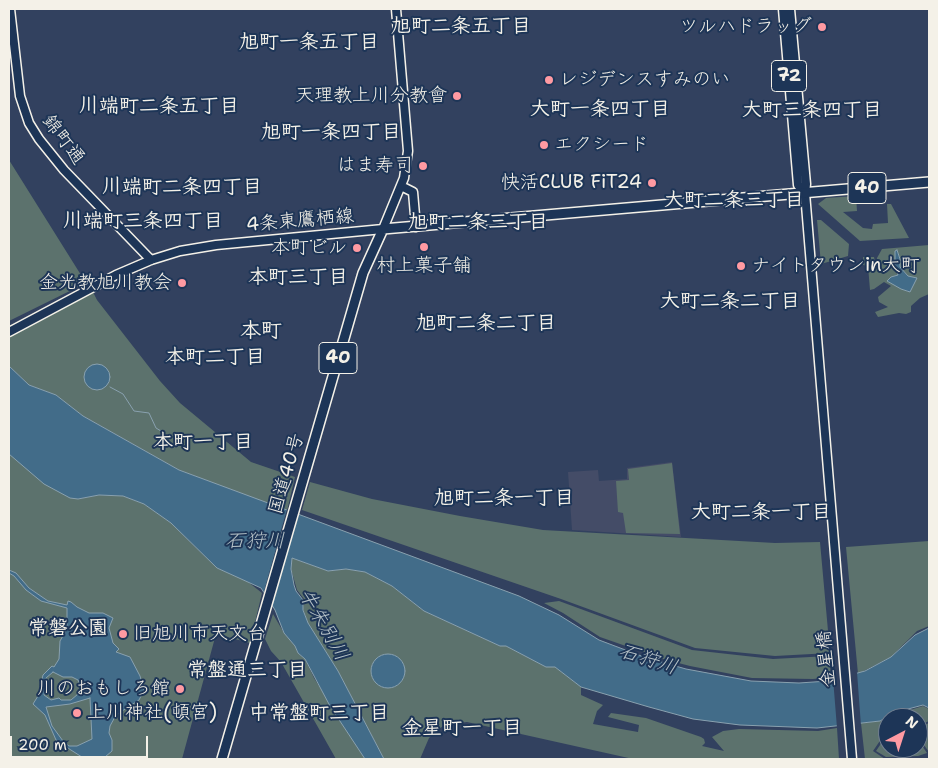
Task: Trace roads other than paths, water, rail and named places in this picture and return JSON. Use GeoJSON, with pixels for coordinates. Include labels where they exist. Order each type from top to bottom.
{"type":"FeatureCollection","features":[{"type":"Feature","properties":{"kind":"highway","name":"40"},"geometry":{"type":"LineString","coordinates":[[383,229],[929,182]]}},
{"type":"Feature","properties":{"kind":"highway","name":"国道40号"},"geometry":{"type":"LineString","coordinates":[[222,759],[363,273],[383,229]]}},
{"type":"Feature","properties":{"kind":"main road","name":"錦町通"},"geometry":{"type":"LineString","coordinates":[[10,9],[17,82],[29,123],[39,139],[64,170],[151,260]]}},
{"type":"Feature","properties":{"kind":"main road"},"geometry":{"type":"LineString","coordinates":[[383,229],[401,186],[407,165],[408,151],[396,9]]}},
{"type":"Feature","properties":{"kind":"main road","name":"72"},"geometry":{"type":"LineString","coordinates":[[783,9],[798,184],[805,193]]}},
{"type":"Feature","properties":{"kind":"main road","name":"72"},"geometry":{"type":"LineString","coordinates":[[790,9],[806,184],[805,193]]}},
{"type":"Feature","properties":{"kind":"main road"},"geometry":{"type":"LineString","coordinates":[[401,186],[413,192],[416,227]]}},
{"type":"Feature","properties":{"kind":"main road","name":"金星橋"},"geometry":{"type":"LineString","coordinates":[[805,193],[852,759]]}},
{"type":"Feature","properties":{"kind":"main road","name":"4条東鷹栖線"},"geometry":{"type":"LineString","coordinates":[[9,332],[80,294],[151,260],[180,251],[216,245],[383,229]]}},
{"type":"Feature","properties":{"kind":"water"},"geometry":{"type":"Polygon","coordinates":[[[897,250],[900,267],[908,276],[917,278],[910,292],[887,281],[891,277],[898,275],[895,266],[895,251],[897,250]]]}},
{"type":"Feature","properties":{"kind":"water"},"geometry":{"type":"Polygon","coordinates":[[[97,364],[106,368],[110,377],[106,386],[97,390],[88,386],[84,377],[88,368],[97,364]]]}},
{"type":"Feature","properties":{"kind":"water","name":"石狩川"},"geometry":{"type":"Polygon","coordinates":[[[9,366],[29,385],[56,395],[83,416],[179,470],[519,596],[559,615],[599,640],[644,657],[686,669],[751,681],[799,683],[828,681],[865,671],[891,657],[915,635],[929,628],[929,708],[923,705],[912,708],[878,708],[878,721],[817,728],[740,725],[693,719],[581,687],[555,667],[546,667],[506,646],[500,646],[424,611],[392,586],[365,572],[346,569],[328,571],[292,558],[291,569],[294,585],[303,600],[303,610],[308,623],[338,671],[384,759],[365,759],[330,706],[305,659],[298,653],[295,646],[284,633],[275,610],[261,588],[217,568],[171,523],[144,504],[123,496],[99,495],[78,499],[70,498],[44,484],[9,454],[9,366]]]}},
{"type":"Feature","properties":{"kind":"water"},"geometry":{"type":"Polygon","coordinates":[[[9,570],[16,573],[29,588],[48,601],[67,605],[68,601],[89,613],[103,613],[113,618],[109,628],[113,643],[119,649],[116,652],[130,657],[140,676],[144,690],[139,700],[116,715],[110,726],[109,733],[112,740],[112,751],[105,757],[85,759],[60,743],[56,740],[45,715],[33,704],[38,696],[43,675],[52,666],[54,667],[59,659],[60,641],[67,629],[67,608],[41,601],[26,590],[9,573],[9,570]],[[53,672],[46,678],[44,695],[51,700],[59,698],[61,700],[71,700],[78,694],[81,687],[78,680],[72,677],[63,677],[53,672]],[[90,698],[70,704],[46,707],[52,726],[69,746],[77,746],[92,739],[90,698]]]}},
{"type":"Feature","properties":{"kind":"water"},"geometry":{"type":"Polygon","coordinates":[[[388,654],[395,655],[400,659],[404,664],[404,678],[400,683],[395,687],[388,688],[381,687],[376,683],[372,678],[371,671],[372,664],[376,659],[381,655],[388,654]]]}},
{"type":"Feature","properties":{"kind":"waterway"},"geometry":{"type":"LineString","coordinates":[[110,387],[123,394],[134,411],[149,413],[156,428],[161,431]]}},
{"type":"Feature","properties":{"kind":"place","name":"ツルハドラッグ"},"geometry":{"type":"Point","coordinates":[822,27]}},
{"type":"Feature","properties":{"kind":"place","name":"レジデンスすみのい"},"geometry":{"type":"Point","coordinates":[549,80]}},
{"type":"Feature","properties":{"kind":"place","name":"天理教上川分教會"},"geometry":{"type":"Point","coordinates":[457,96]}},
{"type":"Feature","properties":{"kind":"place","name":"エクシード"},"geometry":{"type":"Point","coordinates":[544,145]}},
{"type":"Feature","properties":{"kind":"place","name":"はま寿司"},"geometry":{"type":"Point","coordinates":[423,166]}},
{"type":"Feature","properties":{"kind":"place","name":"快活CLUB FiT24"},"geometry":{"type":"Point","coordinates":[652,183]}},
{"type":"Feature","properties":{"kind":"place","name":"村上菓子舗"},"geometry":{"type":"Point","coordinates":[424,247]}},
{"type":"Feature","properties":{"kind":"place","name":"本町ビル"},"geometry":{"type":"Point","coordinates":[357,248]}},
{"type":"Feature","properties":{"kind":"place","name":"ナイトタウンin大町"},"geometry":{"type":"Point","coordinates":[741,266]}},
{"type":"Feature","properties":{"kind":"place","name":"金光教旭川教会"},"geometry":{"type":"Point","coordinates":[182,283]}},
{"type":"Feature","properties":{"kind":"place","name":"旧旭川市天文台"},"geometry":{"type":"Point","coordinates":[123,634]}},
{"type":"Feature","properties":{"kind":"place","name":"川のおもしろ館"},"geometry":{"type":"Point","coordinates":[180,689]}},
{"type":"Feature","properties":{"kind":"place","name":"上川神社(頓宮)"},"geometry":{"type":"Point","coordinates":[77,713]}},
{"type":"Feature","properties":{"kind":"district","name":"旭町二条五丁目"},"geometry":{"type":"Point","coordinates":[461,27]}},
{"type":"Feature","properties":{"kind":"district","name":"旭町一条五丁目"},"geometry":{"type":"Point","coordinates":[309,43]}},
{"type":"Feature","properties":{"kind":"district","name":"川端町二条五丁目"},"geometry":{"type":"Point","coordinates":[159,107]}},
{"type":"Feature","properties":{"kind":"district","name":"大町一条四丁目"},"geometry":{"type":"Point","coordinates":[600,110]}},
{"type":"Feature","properties":{"kind":"district","name":"大町三条四丁目"},"geometry":{"type":"Point","coordinates":[812,111]}},
{"type":"Feature","properties":{"kind":"district","name":"旭町一条四丁目"},"geometry":{"type":"Point","coordinates":[331,133]}},
{"type":"Feature","properties":{"kind":"district","name":"川端町二条四丁目"},"geometry":{"type":"Point","coordinates":[182,188]}},
{"type":"Feature","properties":{"kind":"district","name":"大町二条三丁目"},"geometry":{"type":"Point","coordinates":[734,201]}},
{"type":"Feature","properties":{"kind":"district","name":"川端町三条四丁目"},"geometry":{"type":"Point","coordinates":[143,222]}},
{"type":"Feature","properties":{"kind":"district","name":"旭町二条三丁目"},"geometry":{"type":"Point","coordinates":[478,223]}},
{"type":"Feature","properties":{"kind":"district","name":"本町三丁目"},"geometry":{"type":"Point","coordinates":[298,278]}},
{"type":"Feature","properties":{"kind":"district","name":"大町二条二丁目"},"geometry":{"type":"Point","coordinates":[730,302]}},
{"type":"Feature","properties":{"kind":"district","name":"旭町二条二丁目"},"geometry":{"type":"Point","coordinates":[486,324]}},
{"type":"Feature","properties":{"kind":"district","name":"本町"},"geometry":{"type":"Point","coordinates":[261,332]}},
{"type":"Feature","properties":{"kind":"district","name":"本町二丁目"},"geometry":{"type":"Point","coordinates":[215,358]}},
{"type":"Feature","properties":{"kind":"district","name":"本町一丁目"},"geometry":{"type":"Point","coordinates":[203,443]}},
{"type":"Feature","properties":{"kind":"district","name":"旭町二条一丁目"},"geometry":{"type":"Point","coordinates":[504,499]}},
{"type":"Feature","properties":{"kind":"district","name":"大町二条一丁目"},"geometry":{"type":"Point","coordinates":[761,513]}},
{"type":"Feature","properties":{"kind":"district","name":"常磐公園"},"geometry":{"type":"Point","coordinates":[68,629]}},
{"type":"Feature","properties":{"kind":"district","name":"常盤通三丁目"},"geometry":{"type":"Point","coordinates":[247,671]}},
{"type":"Feature","properties":{"kind":"district","name":"中常盤町三丁目"},"geometry":{"type":"Point","coordinates":[319,714]}},
{"type":"Feature","properties":{"kind":"district","name":"金星町一丁目"},"geometry":{"type":"Point","coordinates":[462,729]}},
{"type":"Feature","properties":{"kind":"water label","name":"牛朱別川"},"geometry":{"type":"Point","coordinates":[323,625]}}]}
